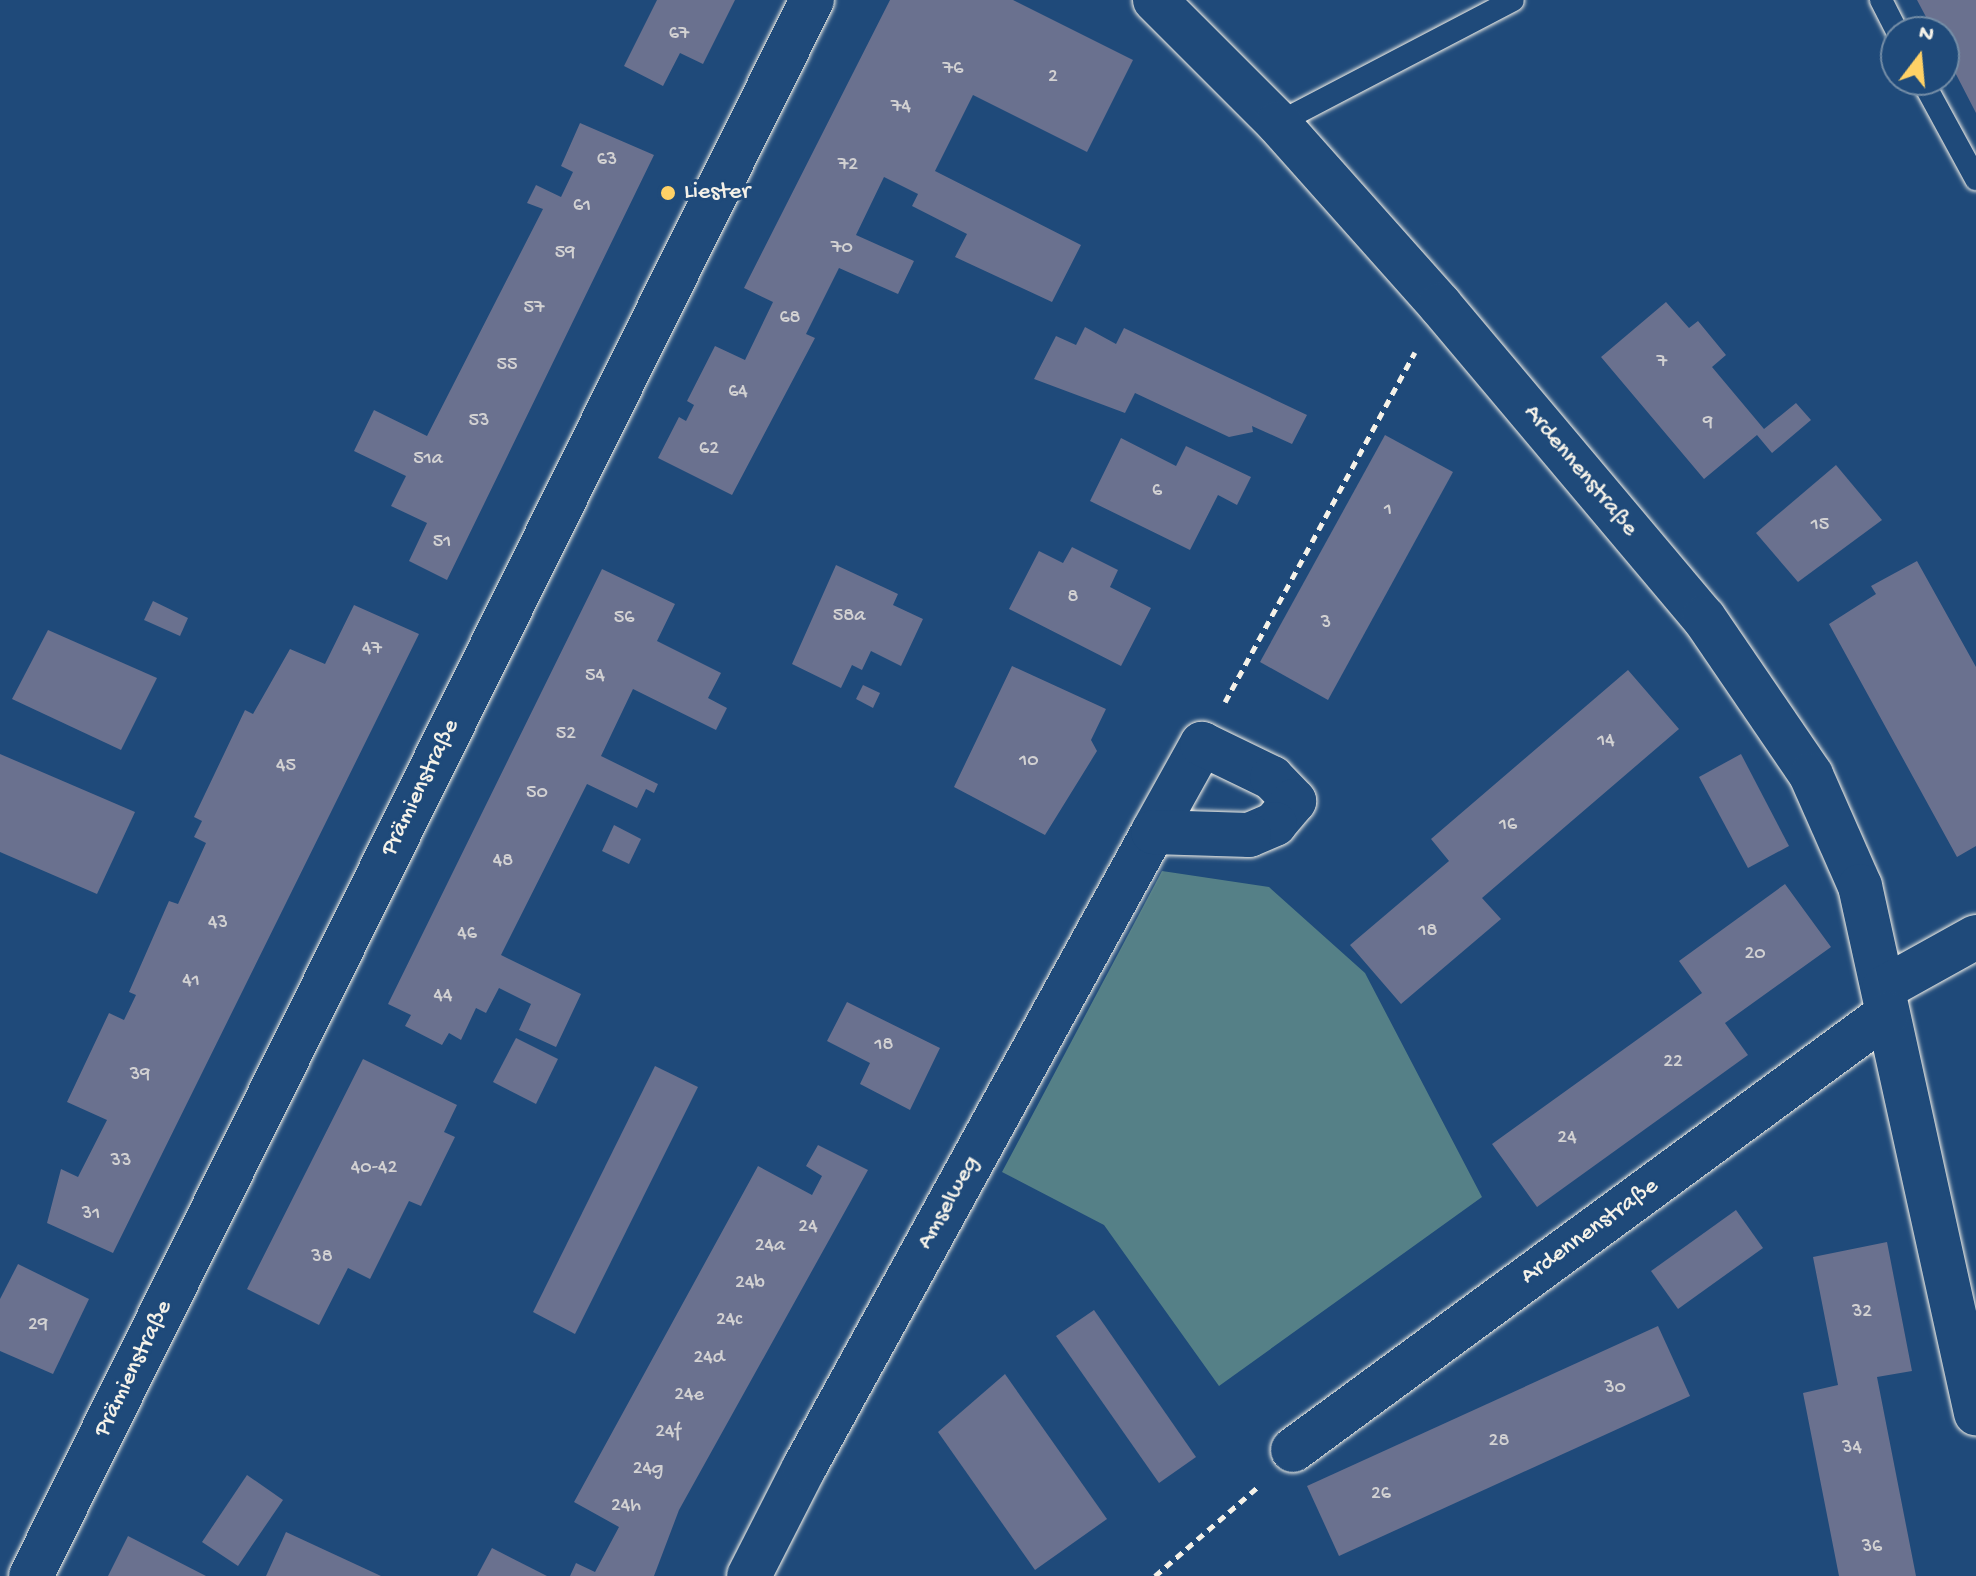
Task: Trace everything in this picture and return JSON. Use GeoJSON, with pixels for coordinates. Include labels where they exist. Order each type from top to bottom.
{"type":"FeatureCollection","features":[{"type":"Feature","properties":{"kind":"street","name":"Prämienstraße"},"geometry":{"type":"LineString","coordinates":[[31,1576],[812,0]]}},
{"type":"Feature","properties":{"kind":"street","name":"Ardennenstraße"},"geometry":{"type":"LineString","coordinates":[[1170,3],[1440,305],[1704,618],[1811,775],[1860,886],[1976,1413]]}},
{"type":"Feature","properties":{"kind":"street","name":"Amselweg"},"geometry":{"type":"LineString","coordinates":[[749,1576],[1202,744]]}},
{"type":"Feature","properties":{"kind":"street"},"geometry":{"type":"LineString","coordinates":[[1153,832],[1249,835],[1275,824],[1294,801],[1272,778],[1202,744]]}},
{"type":"Feature","properties":{"kind":"street"},"geometry":{"type":"LineString","coordinates":[[1886,1001],[1976,937]]}},
{"type":"Feature","properties":{"kind":"street","name":"Ardennenstraße"},"geometry":{"type":"LineString","coordinates":[[1293,1450],[1886,1001]]}},
{"type":"Feature","properties":{"kind":"lane"},"geometry":{"type":"LineString","coordinates":[[1278,123],[1513,0]]}},
{"type":"Feature","properties":{"kind":"lane"},"geometry":{"type":"LineString","coordinates":[[1931,96],[1976,179]]}},
{"type":"Feature","properties":{"kind":"path"},"geometry":{"type":"LineString","coordinates":[[1202,744],[1440,305]]}},
{"type":"Feature","properties":{"kind":"path"},"geometry":{"type":"LineString","coordinates":[[1155,1576],[1293,1450]]}},
{"type":"Feature","properties":{"kind":"green space"},"geometry":{"type":"Polygon","coordinates":[[[1162,871],[1269,887],[1365,973],[1482,1197],[1219,1386],[1104,1225],[1002,1172],[1162,871]]]}},
{"type":"Feature","properties":{"kind":"building"},"geometry":{"type":"Polygon","coordinates":[[[657,0],[735,0],[703,64],[680,53],[663,86],[624,66],[657,0]]]}},
{"type":"Feature","properties":{"kind":"building"},"geometry":{"type":"Polygon","coordinates":[[[890,0],[1013,0],[1133,60],[1087,152],[973,95],[935,171],[1081,245],[1052,302],[955,257],[967,234],[912,206],[918,194],[884,177],[856,235],[914,261],[898,294],[839,268],[806,334],[815,338],[732,495],[658,458],[679,417],[686,421],[694,405],[687,401],[715,346],[745,360],[773,302],[744,288],[890,0]]]}},
{"type":"Feature","properties":{"kind":"building"},"geometry":{"type":"Polygon","coordinates":[[[1917,0],[1976,0],[1976,113],[1960,82],[1960,16],[1926,16],[1917,0]]]}},
{"type":"Feature","properties":{"kind":"building"},"geometry":{"type":"Polygon","coordinates":[[[580,123],[654,155],[447,580],[409,561],[427,523],[391,506],[406,476],[354,451],[374,410],[427,436],[543,209],[527,203],[536,185],[561,197],[573,172],[561,166],[580,123]]]}},
{"type":"Feature","properties":{"kind":"building"},"geometry":{"type":"Polygon","coordinates":[[[1666,302],[1689,328],[1698,321],[1726,355],[1712,367],[1764,429],[1796,403],[1811,420],[1772,453],[1757,435],[1704,479],[1601,357],[1666,302]]]}},
{"type":"Feature","properties":{"kind":"building"},"geometry":{"type":"Polygon","coordinates":[[[1085,327],[1116,344],[1124,328],[1307,415],[1292,444],[1252,426],[1253,432],[1229,437],[1135,393],[1125,413],[1034,379],[1056,336],[1076,345],[1085,327]]]}},
{"type":"Feature","properties":{"kind":"building"},"geometry":{"type":"Polygon","coordinates":[[[1385,435],[1453,472],[1328,700],[1260,662],[1385,435]]]}},
{"type":"Feature","properties":{"kind":"building"},"geometry":{"type":"Polygon","coordinates":[[[1121,438],[1176,466],[1186,446],[1251,477],[1237,505],[1218,495],[1190,550],[1090,501],[1121,438]]]}},
{"type":"Feature","properties":{"kind":"building"},"geometry":{"type":"Polygon","coordinates":[[[1836,465],[1882,520],[1798,582],[1756,533],[1836,465]]]}},
{"type":"Feature","properties":{"kind":"building"},"geometry":{"type":"Polygon","coordinates":[[[1072,547],[1118,570],[1110,587],[1151,608],[1121,666],[1009,609],[1039,551],[1063,563],[1072,547]]]}},
{"type":"Feature","properties":{"kind":"building"},"geometry":{"type":"Polygon","coordinates":[[[1917,561],[1976,667],[1976,846],[1957,857],[1829,624],[1876,594],[1871,586],[1917,561]]]}},
{"type":"Feature","properties":{"kind":"building"},"geometry":{"type":"Polygon","coordinates":[[[836,565],[898,594],[893,605],[923,619],[901,666],[871,651],[862,670],[852,665],[841,688],[792,664],[836,565]]]}},
{"type":"Feature","properties":{"kind":"building"},"geometry":{"type":"Polygon","coordinates":[[[602,569],[675,604],[657,641],[721,673],[708,698],[727,708],[716,730],[633,689],[601,756],[658,784],[654,793],[646,789],[637,808],[587,784],[501,955],[581,994],[556,1047],[519,1030],[531,1004],[499,988],[486,1013],[476,1008],[461,1040],[449,1033],[442,1045],[405,1026],[411,1015],[388,1004],[602,569]]]}},
{"type":"Feature","properties":{"kind":"building"},"geometry":{"type":"Polygon","coordinates":[[[153,601],[188,618],[180,636],[144,620],[153,601]]]}},
{"type":"Feature","properties":{"kind":"building"},"geometry":{"type":"Polygon","coordinates":[[[354,605],[419,634],[113,1253],[47,1223],[61,1169],[78,1177],[107,1120],[67,1102],[109,1013],[124,1020],[136,995],[129,992],[169,901],[178,904],[206,843],[194,837],[202,821],[194,817],[245,710],[253,714],[290,649],[325,664],[354,605]]]}},
{"type":"Feature","properties":{"kind":"building"},"geometry":{"type":"Polygon","coordinates":[[[48,630],[157,678],[121,750],[12,699],[48,630]]]}},
{"type":"Feature","properties":{"kind":"building"},"geometry":{"type":"Polygon","coordinates":[[[1012,666],[1106,709],[1091,740],[1097,751],[1045,835],[954,787],[1012,666]]]}},
{"type":"Feature","properties":{"kind":"building"},"geometry":{"type":"Polygon","coordinates":[[[1628,670],[1679,729],[1482,898],[1501,919],[1401,1004],[1350,945],[1449,861],[1431,839],[1628,670]]]}},
{"type":"Feature","properties":{"kind":"building"},"geometry":{"type":"Polygon","coordinates":[[[863,685],[880,693],[873,708],[856,699],[863,685]]]}},
{"type":"Feature","properties":{"kind":"building"},"geometry":{"type":"Polygon","coordinates":[[[0,754],[135,812],[97,894],[0,852],[0,754]]]}},
{"type":"Feature","properties":{"kind":"building"},"geometry":{"type":"Polygon","coordinates":[[[1741,754],[1789,846],[1748,868],[1699,777],[1741,754]]]}},
{"type":"Feature","properties":{"kind":"building"},"geometry":{"type":"Polygon","coordinates":[[[614,825],[641,839],[629,864],[602,851],[614,825]]]}},
{"type":"Feature","properties":{"kind":"building"},"geometry":{"type":"Polygon","coordinates":[[[1785,884],[1831,947],[1725,1023],[1748,1055],[1537,1207],[1492,1144],[1702,993],[1679,961],[1785,884]]]}},
{"type":"Feature","properties":{"kind":"building"},"geometry":{"type":"Polygon","coordinates":[[[847,1002],[940,1048],[910,1110],[860,1084],[870,1063],[827,1041],[847,1002]]]}},
{"type":"Feature","properties":{"kind":"building"},"geometry":{"type":"Polygon","coordinates":[[[516,1038],[558,1059],[536,1104],[493,1082],[516,1038]]]}},
{"type":"Feature","properties":{"kind":"building"},"geometry":{"type":"Polygon","coordinates":[[[363,1059],[457,1105],[444,1132],[455,1137],[421,1206],[409,1201],[370,1279],[348,1268],[319,1325],[247,1289],[363,1059]]]}},
{"type":"Feature","properties":{"kind":"building"},"geometry":{"type":"Polygon","coordinates":[[[655,1066],[698,1087],[575,1334],[533,1312],[655,1066]]]}},
{"type":"Feature","properties":{"kind":"building"},"geometry":{"type":"Polygon","coordinates":[[[818,1145],[868,1170],[679,1510],[654,1576],[570,1576],[576,1563],[595,1572],[619,1527],[574,1502],[758,1166],[812,1195],[822,1176],[806,1166],[818,1145]]]}},
{"type":"Feature","properties":{"kind":"building"},"geometry":{"type":"Polygon","coordinates":[[[1736,1210],[1763,1248],[1678,1309],[1651,1271],[1736,1210]]]}},
{"type":"Feature","properties":{"kind":"building"},"geometry":{"type":"Polygon","coordinates":[[[1887,1242],[1912,1371],[1877,1377],[1916,1576],[1839,1576],[1803,1393],[1838,1385],[1813,1257],[1887,1242]]]}},
{"type":"Feature","properties":{"kind":"building"},"geometry":{"type":"Polygon","coordinates":[[[18,1264],[89,1299],[53,1374],[0,1351],[0,1299],[18,1264]]]}},
{"type":"Feature","properties":{"kind":"building"},"geometry":{"type":"Polygon","coordinates":[[[1094,1310],[1196,1457],[1159,1483],[1056,1336],[1094,1310]]]}},
{"type":"Feature","properties":{"kind":"building"},"geometry":{"type":"Polygon","coordinates":[[[1658,1326],[1690,1396],[1339,1556],[1307,1486],[1658,1326]]]}},
{"type":"Feature","properties":{"kind":"building"},"geometry":{"type":"Polygon","coordinates":[[[1005,1374],[1107,1519],[1035,1570],[938,1432],[1005,1374]]]}},
{"type":"Feature","properties":{"kind":"building"},"geometry":{"type":"Polygon","coordinates":[[[247,1475],[283,1500],[238,1566],[202,1542],[247,1475]]]}},
{"type":"Feature","properties":{"kind":"building"},"geometry":{"type":"Polygon","coordinates":[[[286,1532],[381,1576],[266,1576],[286,1532]]]}},
{"type":"Feature","properties":{"kind":"building"},"geometry":{"type":"Polygon","coordinates":[[[128,1536],[206,1576],[108,1576],[128,1536]]]}},
{"type":"Feature","properties":{"kind":"building"},"geometry":{"type":"Polygon","coordinates":[[[492,1548],[547,1576],[477,1576],[492,1548]]]}},
{"type":"Feature","properties":{"kind":"place","name":"Liester"},"geometry":{"type":"Point","coordinates":[668,193]}}]}
